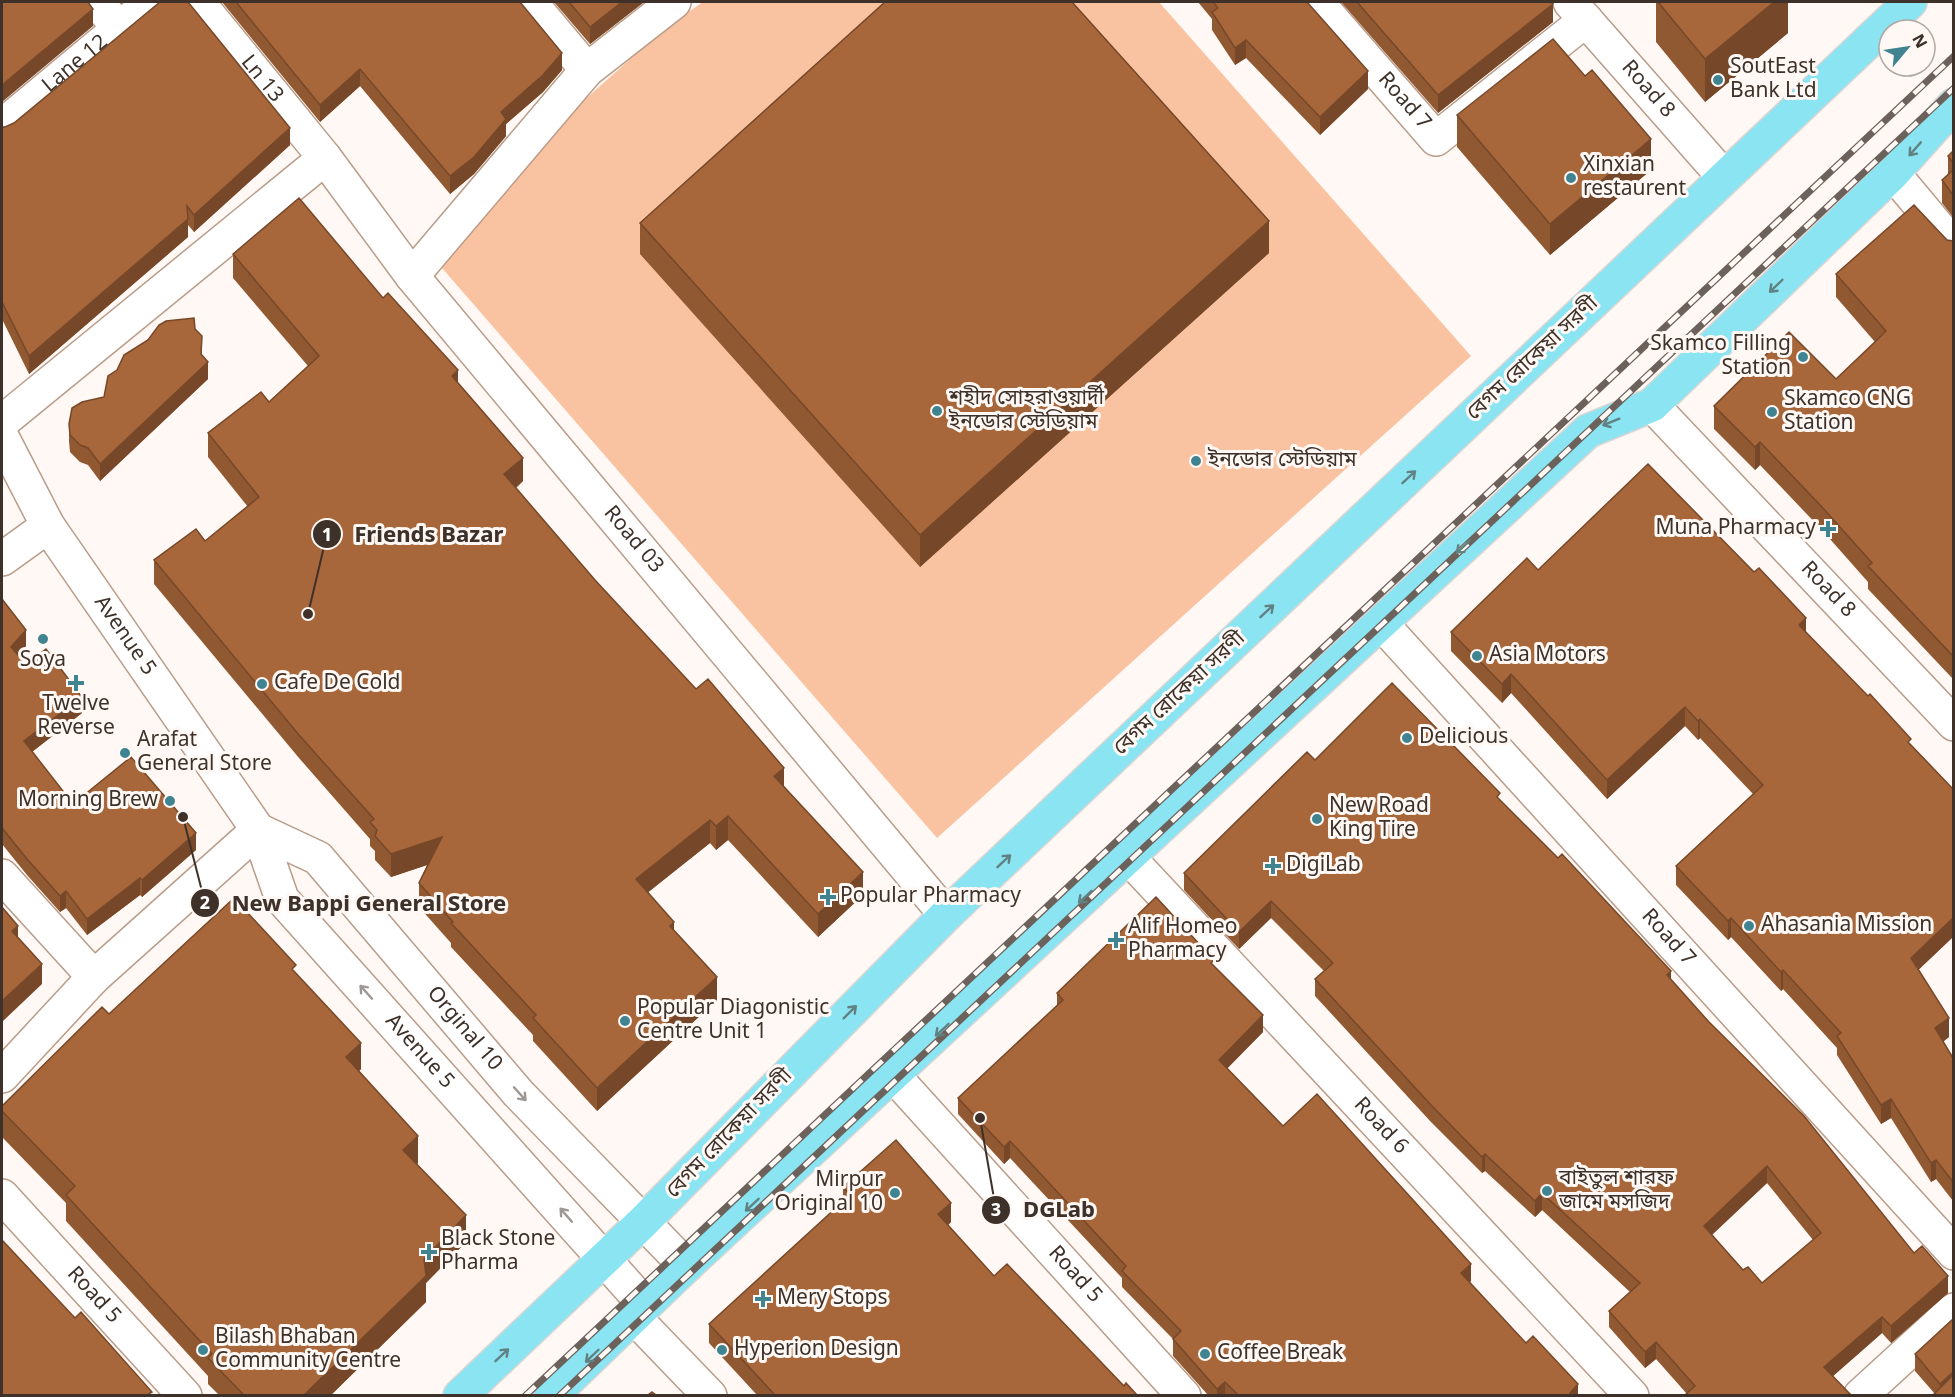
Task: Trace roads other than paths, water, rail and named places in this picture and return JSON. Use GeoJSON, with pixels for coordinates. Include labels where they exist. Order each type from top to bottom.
{"type":"FeatureCollection","features":[{"type":"Feature","properties":{"kind":"main road","name":"বেগম রোকেয়া সরণী"},"geometry":{"type":"LineString","coordinates":[[460,1395],[643,1222],[946,915],[1910,2]]}},
{"type":"Feature","properties":{"kind":"main road"},"geometry":{"type":"LineString","coordinates":[[551,1395],[686,1266],[1588,431],[1652,405],[1893,173],[1953,105]]}},
{"type":"Feature","properties":{"kind":"street"},"geometry":{"type":"LineString","coordinates":[[97,2],[119,28]]}},
{"type":"Feature","properties":{"kind":"street","name":"Lane 12"},"geometry":{"type":"LineString","coordinates":[[2,126],[151,2]]}},
{"type":"Feature","properties":{"kind":"street","name":"Ln 13"},"geometry":{"type":"LineString","coordinates":[[198,2],[325,158]]}},
{"type":"Feature","properties":{"kind":"street"},"geometry":{"type":"LineString","coordinates":[[530,2],[587,70]]}},
{"type":"Feature","properties":{"kind":"street"},"geometry":{"type":"LineString","coordinates":[[412,276],[587,70],[674,2]]}},
{"type":"Feature","properties":{"kind":"street","name":"Road 7"},"geometry":{"type":"LineString","coordinates":[[1317,2],[1437,139],[1578,11]]}},
{"type":"Feature","properties":{"kind":"street","name":"Road 8"},"geometry":{"type":"LineString","coordinates":[[1578,11],[1724,177]]}},
{"type":"Feature","properties":{"kind":"street"},"geometry":{"type":"LineString","coordinates":[[2,422],[325,158]]}},
{"type":"Feature","properties":{"kind":"street","name":"Road 03"},"geometry":{"type":"LineString","coordinates":[[325,158],[412,276],[946,915]]}},
{"type":"Feature","properties":{"kind":"street"},"geometry":{"type":"LineString","coordinates":[[1893,173],[1953,246]]}},
{"type":"Feature","properties":{"kind":"street","name":"Road 8"},"geometry":{"type":"LineString","coordinates":[[1652,405],[1953,724]]}},
{"type":"Feature","properties":{"kind":"street","name":"Avenue 5"},"geometry":{"type":"LineString","coordinates":[[2,437],[48,526],[258,830],[282,899],[604,1259],[639,1310],[710,1395]]}},
{"type":"Feature","properties":{"kind":"street"},"geometry":{"type":"LineString","coordinates":[[2,560],[48,526]]}},
{"type":"Feature","properties":{"kind":"street","name":"Road 7"},"geometry":{"type":"LineString","coordinates":[[1381,623],[1953,1252]]}},
{"type":"Feature","properties":{"kind":"street"},"geometry":{"type":"LineString","coordinates":[[2,1076],[94,977],[258,830]]}},
{"type":"Feature","properties":{"kind":"street","name":"Orginal 10"},"geometry":{"type":"LineString","coordinates":[[258,830],[318,858],[518,1093],[686,1266]]}},
{"type":"Feature","properties":{"kind":"street","name":"Road 6"},"geometry":{"type":"LineString","coordinates":[[1128,857],[1632,1395]]}},
{"type":"Feature","properties":{"kind":"street"},"geometry":{"type":"LineString","coordinates":[[2,876],[94,977]]}},
{"type":"Feature","properties":{"kind":"street","name":"Road 5"},"geometry":{"type":"LineString","coordinates":[[893,1075],[1184,1395]]}},
{"type":"Feature","properties":{"kind":"street","name":"Road 5"},"geometry":{"type":"LineString","coordinates":[[2,1197],[185,1395]]}},
{"type":"Feature","properties":{"kind":"street"},"geometry":{"type":"LineString","coordinates":[[1860,1395],[1950,1319]]}},
{"type":"Feature","properties":{"kind":"railway"},"geometry":{"type":"LineString","coordinates":[[525,1396],[1954,56]]}},
{"type":"Feature","properties":{"kind":"railway"},"geometry":{"type":"LineString","coordinates":[[559,1396],[1954,88]]}},
{"type":"Feature","properties":{"kind":"place","name":"SoutEast Bank Ltd"},"geometry":{"type":"Point","coordinates":[1718,80]}},
{"type":"Feature","properties":{"kind":"place","name":"Xinxian restaurent"},"geometry":{"type":"Point","coordinates":[1571,178]}},
{"type":"Feature","properties":{"kind":"place","name":"Skamco Filling Station"},"geometry":{"type":"Point","coordinates":[1803,357]}},
{"type":"Feature","properties":{"kind":"place","name":"শহীদ সোহরাওয়ার্দী ইনডোর স্টেডিয়াম"},"geometry":{"type":"Point","coordinates":[937,411]}},
{"type":"Feature","properties":{"kind":"place","name":"Skamco CNG Station"},"geometry":{"type":"Point","coordinates":[1772,412]}},
{"type":"Feature","properties":{"kind":"place","name":"ইনডোর স্টেডিয়াম"},"geometry":{"type":"Point","coordinates":[1196,461]}},
{"type":"Feature","properties":{"kind":"place","name":"Muna Pharmacy"},"geometry":{"type":"Point","coordinates":[1828,529]}},
{"type":"Feature","properties":{"kind":"place","name":"Friends Bazar"},"geometry":{"type":"Point","coordinates":[308,614]}},
{"type":"Feature","properties":{"kind":"place","name":"Soya"},"geometry":{"type":"Point","coordinates":[43,639]}},
{"type":"Feature","properties":{"kind":"place","name":"Asia Motors"},"geometry":{"type":"Point","coordinates":[1477,656]}},
{"type":"Feature","properties":{"kind":"place","name":"Twelve Reverse"},"geometry":{"type":"Point","coordinates":[76,683]}},
{"type":"Feature","properties":{"kind":"place","name":"Cafe De Cold"},"geometry":{"type":"Point","coordinates":[262,684]}},
{"type":"Feature","properties":{"kind":"place","name":"Delicious"},"geometry":{"type":"Point","coordinates":[1407,738]}},
{"type":"Feature","properties":{"kind":"place","name":"Arafat General Store"},"geometry":{"type":"Point","coordinates":[125,753]}},
{"type":"Feature","properties":{"kind":"place","name":"Morning Brew"},"geometry":{"type":"Point","coordinates":[170,801]}},
{"type":"Feature","properties":{"kind":"place","name":"New Bappi General Store"},"geometry":{"type":"Point","coordinates":[183,817]}},
{"type":"Feature","properties":{"kind":"place","name":"New Road King Tire"},"geometry":{"type":"Point","coordinates":[1317,819]}},
{"type":"Feature","properties":{"kind":"place","name":"DigiLab"},"geometry":{"type":"Point","coordinates":[1273,866]}},
{"type":"Feature","properties":{"kind":"place","name":"Popular Pharmacy"},"geometry":{"type":"Point","coordinates":[828,897]}},
{"type":"Feature","properties":{"kind":"place","name":"Ahasania Mission"},"geometry":{"type":"Point","coordinates":[1749,926]}},
{"type":"Feature","properties":{"kind":"place","name":"Alif Homeo Pharmacy"},"geometry":{"type":"Point","coordinates":[1116,940]}},
{"type":"Feature","properties":{"kind":"place","name":"Popular Diagonistic Centre Unit 1"},"geometry":{"type":"Point","coordinates":[625,1021]}},
{"type":"Feature","properties":{"kind":"place","name":"DGLab"},"geometry":{"type":"Point","coordinates":[980,1118]}},
{"type":"Feature","properties":{"kind":"place","name":"বাইতুল শারফ জামে মসজিদ"},"geometry":{"type":"Point","coordinates":[1547,1191]}},
{"type":"Feature","properties":{"kind":"place","name":"Mirpur Original 10"},"geometry":{"type":"Point","coordinates":[895,1193]}},
{"type":"Feature","properties":{"kind":"place","name":"Black Stone Pharma"},"geometry":{"type":"Point","coordinates":[429,1252]}},
{"type":"Feature","properties":{"kind":"place","name":"Mery Stops"},"geometry":{"type":"Point","coordinates":[763,1299]}},
{"type":"Feature","properties":{"kind":"place","name":"Bilash Bhaban Community Centre"},"geometry":{"type":"Point","coordinates":[203,1350]}},
{"type":"Feature","properties":{"kind":"place","name":"Hyperion Design"},"geometry":{"type":"Point","coordinates":[722,1350]}},
{"type":"Feature","properties":{"kind":"place","name":"Coffee Break"},"geometry":{"type":"Point","coordinates":[1205,1354]}}]}
